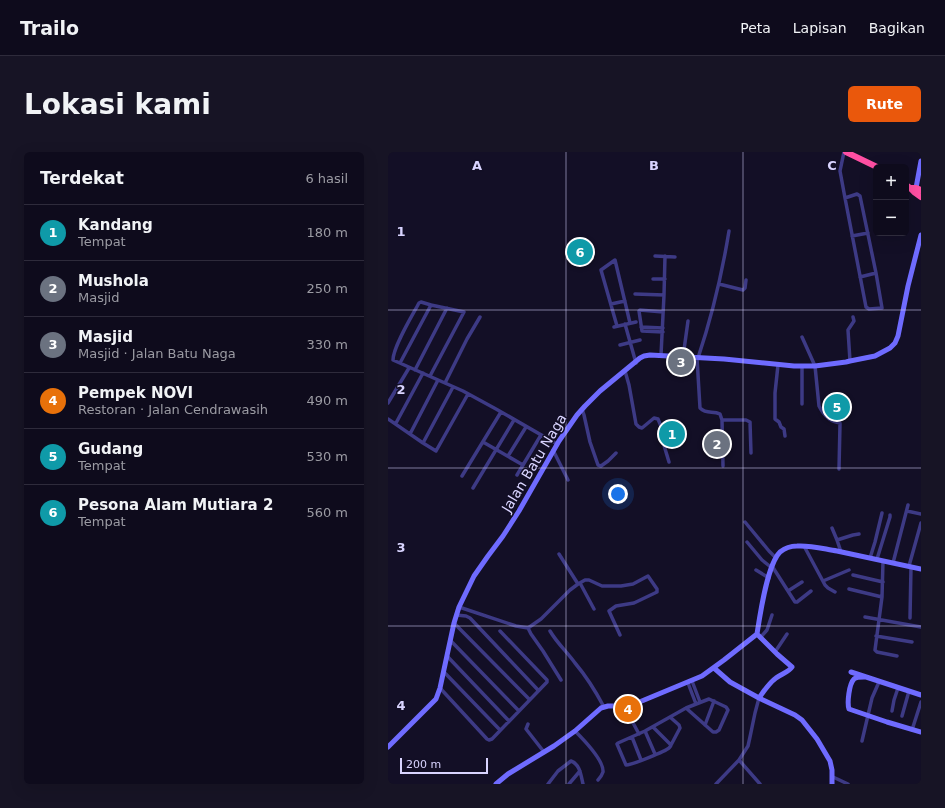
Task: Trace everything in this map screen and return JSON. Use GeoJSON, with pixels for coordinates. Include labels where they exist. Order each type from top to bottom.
{"type":"FeatureCollection","features":[{"type":"Feature","properties":{"kind":"highway"},"geometry":{"type":"LineString","coordinates":[[845,152],[873,165]]}},
{"type":"Feature","properties":{"kind":"highway"},"geometry":{"type":"LineString","coordinates":[[913,189],[921,197]]}},
{"type":"Feature","properties":{"kind":"street"},"geometry":{"type":"LineString","coordinates":[[844,198],[857,194],[860,196],[882,308],[866,309],[844,198],[840,172],[845,152]]}},
{"type":"Feature","properties":{"kind":"street"},"geometry":{"type":"LineString","coordinates":[[913,189],[921,160]]}},
{"type":"Feature","properties":{"kind":"street"},"geometry":{"type":"LineString","coordinates":[[724,466],[722,420],[720,414],[705,412],[700,408],[697,358],[706,335],[719,284],[729,231]]}},
{"type":"Feature","properties":{"kind":"street"},"geometry":{"type":"LineString","coordinates":[[852,236],[868,233]]}},
{"type":"Feature","properties":{"kind":"street","name":"Jalan Batu Naga"},"geometry":{"type":"LineString","coordinates":[[388,747],[436,699],[444,672],[456,615],[474,576],[519,511],[557,444],[582,409],[600,391],[644,356],[650,355],[724,359],[802,366],[846,362],[875,356],[890,348],[895,343],[898,336],[908,286],[921,235]]}},
{"type":"Feature","properties":{"kind":"street"},"geometry":{"type":"LineString","coordinates":[[655,256],[675,256]]}},
{"type":"Feature","properties":{"kind":"street"},"geometry":{"type":"LineString","coordinates":[[661,355],[665,256]]}},
{"type":"Feature","properties":{"kind":"street"},"geometry":{"type":"LineString","coordinates":[[630,323],[615,260],[601,270],[616,327],[636,322]]}},
{"type":"Feature","properties":{"kind":"street"},"geometry":{"type":"LineString","coordinates":[[860,277],[876,274]]}},
{"type":"Feature","properties":{"kind":"street"},"geometry":{"type":"LineString","coordinates":[[653,279],[665,279]]}},
{"type":"Feature","properties":{"kind":"street"},"geometry":{"type":"LineString","coordinates":[[719,284],[743,290],[745,288],[746,280]]}},
{"type":"Feature","properties":{"kind":"street"},"geometry":{"type":"LineString","coordinates":[[635,294],[664,295]]}},
{"type":"Feature","properties":{"kind":"street"},"geometry":{"type":"LineString","coordinates":[[611,304],[625,301]]}},
{"type":"Feature","properties":{"kind":"street"},"geometry":{"type":"LineString","coordinates":[[430,376],[464,312],[421,302],[419,303],[398,344],[393,355],[393,360],[468,394],[557,444]]}},
{"type":"Feature","properties":{"kind":"street"},"geometry":{"type":"LineString","coordinates":[[400,363],[431,305]]}},
{"type":"Feature","properties":{"kind":"street"},"geometry":{"type":"LineString","coordinates":[[414,370],[447,308]]}},
{"type":"Feature","properties":{"kind":"street"},"geometry":{"type":"LineString","coordinates":[[663,312],[639,310],[642,331],[663,330]]}},
{"type":"Feature","properties":{"kind":"street"},"geometry":{"type":"LineString","coordinates":[[445,383],[480,317]]}},
{"type":"Feature","properties":{"kind":"street"},"geometry":{"type":"LineString","coordinates":[[850,361],[848,330],[854,320],[853,317]]}},
{"type":"Feature","properties":{"kind":"street"},"geometry":{"type":"LineString","coordinates":[[683,357],[688,321]]}},
{"type":"Feature","properties":{"kind":"street"},"geometry":{"type":"LineString","coordinates":[[626,324],[636,363]]}},
{"type":"Feature","properties":{"kind":"street"},"geometry":{"type":"LineString","coordinates":[[802,337],[815,366],[818,406],[821,411],[832,421],[840,422],[839,469]]}},
{"type":"Feature","properties":{"kind":"street"},"geometry":{"type":"LineString","coordinates":[[620,345],[640,340]]}},
{"type":"Feature","properties":{"kind":"street"},"geometry":{"type":"LineString","coordinates":[[778,365],[775,419],[784,429],[785,436]]}},
{"type":"Feature","properties":{"kind":"street"},"geometry":{"type":"LineString","coordinates":[[802,366],[802,404]]}},
{"type":"Feature","properties":{"kind":"street"},"geometry":{"type":"LineString","coordinates":[[388,403],[410,368]]}},
{"type":"Feature","properties":{"kind":"street"},"geometry":{"type":"LineString","coordinates":[[625,371],[630,385],[636,424],[642,428],[654,418],[658,418],[665,436],[663,442],[669,462]]}},
{"type":"Feature","properties":{"kind":"street"},"geometry":{"type":"LineString","coordinates":[[396,424],[423,373]]}},
{"type":"Feature","properties":{"kind":"street"},"geometry":{"type":"LineString","coordinates":[[410,434],[438,380]]}},
{"type":"Feature","properties":{"kind":"street"},"geometry":{"type":"LineString","coordinates":[[423,443],[453,387]]}},
{"type":"Feature","properties":{"kind":"street"},"geometry":{"type":"LineString","coordinates":[[388,419],[436,451],[468,394]]}},
{"type":"Feature","properties":{"kind":"street"},"geometry":{"type":"LineString","coordinates":[[582,409],[590,442],[598,465],[601,466],[616,453]]}},
{"type":"Feature","properties":{"kind":"street"},"geometry":{"type":"LineString","coordinates":[[462,476],[501,412]]}},
{"type":"Feature","properties":{"kind":"street"},"geometry":{"type":"LineString","coordinates":[[473,488],[514,420]]}},
{"type":"Feature","properties":{"kind":"street"},"geometry":{"type":"LineString","coordinates":[[722,420],[746,420],[750,422],[751,453]]}},
{"type":"Feature","properties":{"kind":"street"},"geometry":{"type":"LineString","coordinates":[[508,456],[526,427]]}},
{"type":"Feature","properties":{"kind":"street"},"geometry":{"type":"LineString","coordinates":[[517,475],[541,435]]}},
{"type":"Feature","properties":{"kind":"street"},"geometry":{"type":"LineString","coordinates":[[483,442],[523,465]]}},
{"type":"Feature","properties":{"kind":"street"},"geometry":{"type":"LineString","coordinates":[[553,450],[568,480]]}},
{"type":"Feature","properties":{"kind":"street"},"geometry":{"type":"LineString","coordinates":[[893,563],[908,505]]}},
{"type":"Feature","properties":{"kind":"street"},"geometry":{"type":"LineString","coordinates":[[907,511],[921,514]]}},
{"type":"Feature","properties":{"kind":"street"},"geometry":{"type":"LineString","coordinates":[[870,558],[876,542],[882,513]]}},
{"type":"Feature","properties":{"kind":"street"},"geometry":{"type":"LineString","coordinates":[[877,559],[890,515]]}},
{"type":"Feature","properties":{"kind":"street"},"geometry":{"type":"LineString","coordinates":[[745,522],[776,558]]}},
{"type":"Feature","properties":{"kind":"street"},"geometry":{"type":"LineString","coordinates":[[910,618],[910,567],[921,523]]}},
{"type":"Feature","properties":{"kind":"street"},"geometry":{"type":"LineString","coordinates":[[832,528],[841,552]]}},
{"type":"Feature","properties":{"kind":"street"},"geometry":{"type":"LineString","coordinates":[[837,540],[859,534]]}},
{"type":"Feature","properties":{"kind":"street"},"geometry":{"type":"LineString","coordinates":[[747,542],[762,560],[772,567],[794,601],[796,602],[811,591]]}},
{"type":"Feature","properties":{"kind":"street"},"geometry":{"type":"LineString","coordinates":[[716,784],[739,760],[746,750],[749,743],[759,698],[773,680],[792,668],[759,636],[761,610],[769,578],[772,567],[780,553],[792,546],[804,546],[921,568]]}},
{"type":"Feature","properties":{"kind":"street"},"geometry":{"type":"LineString","coordinates":[[804,546],[827,587],[835,592]]}},
{"type":"Feature","properties":{"kind":"street"},"geometry":{"type":"LineString","coordinates":[[559,554],[579,583],[594,609]]}},
{"type":"Feature","properties":{"kind":"street"},"geometry":{"type":"LineString","coordinates":[[883,561],[882,596],[875,649],[876,652],[897,656]]}},
{"type":"Feature","properties":{"kind":"street"},"geometry":{"type":"LineString","coordinates":[[756,570],[769,578]]}},
{"type":"Feature","properties":{"kind":"street"},"geometry":{"type":"LineString","coordinates":[[823,581],[849,570]]}},
{"type":"Feature","properties":{"kind":"street"},"geometry":{"type":"LineString","coordinates":[[853,575],[883,582]]}},
{"type":"Feature","properties":{"kind":"street"},"geometry":{"type":"LineString","coordinates":[[459,607],[516,626],[528,628],[541,619],[579,583],[586,580],[602,586],[627,586],[648,576],[658,590],[656,593],[634,603],[616,606],[607,612],[620,635]]}},
{"type":"Feature","properties":{"kind":"street"},"geometry":{"type":"LineString","coordinates":[[788,591],[802,582]]}},
{"type":"Feature","properties":{"kind":"street"},"geometry":{"type":"LineString","coordinates":[[848,589],[882,596]]}},
{"type":"Feature","properties":{"kind":"street"},"geometry":{"type":"LineString","coordinates":[[456,615],[470,618],[538,690]]}},
{"type":"Feature","properties":{"kind":"street"},"geometry":{"type":"LineString","coordinates":[[496,784],[508,774],[575,731],[604,707],[615,705],[624,706],[638,703],[702,676],[768,630],[772,615]]}},
{"type":"Feature","properties":{"kind":"street"},"geometry":{"type":"LineString","coordinates":[[864,617],[921,627]]}},
{"type":"Feature","properties":{"kind":"street"},"geometry":{"type":"LineString","coordinates":[[454,623],[529,699]]}},
{"type":"Feature","properties":{"kind":"street"},"geometry":{"type":"LineString","coordinates":[[528,628],[561,680]]}},
{"type":"Feature","properties":{"kind":"street"},"geometry":{"type":"LineString","coordinates":[[440,688],[487,739],[492,739],[529,699],[546,684],[547,680],[500,631]]}},
{"type":"Feature","properties":{"kind":"street"},"geometry":{"type":"LineString","coordinates":[[550,631],[558,643],[580,668],[604,707]]}},
{"type":"Feature","properties":{"kind":"street"},"geometry":{"type":"LineString","coordinates":[[775,652],[787,634]]}},
{"type":"Feature","properties":{"kind":"street"},"geometry":{"type":"LineString","coordinates":[[876,636],[912,642]]}},
{"type":"Feature","properties":{"kind":"street"},"geometry":{"type":"LineString","coordinates":[[450,639],[519,711]]}},
{"type":"Feature","properties":{"kind":"street"},"geometry":{"type":"LineString","coordinates":[[447,656],[509,721]]}},
{"type":"Feature","properties":{"kind":"street"},"geometry":{"type":"LineString","coordinates":[[714,668],[730,682],[759,698],[795,714],[802,720],[828,756],[831,765],[832,784]]}},
{"type":"Feature","properties":{"kind":"street"},"geometry":{"type":"LineString","coordinates":[[444,672],[500,730]]}},
{"type":"Feature","properties":{"kind":"street"},"geometry":{"type":"LineString","coordinates":[[851,672],[921,695]]}},
{"type":"Feature","properties":{"kind":"street"},"geometry":{"type":"LineString","coordinates":[[864,677],[856,678],[853,681],[849,694],[848,708],[850,710],[921,732]]}},
{"type":"Feature","properties":{"kind":"street"},"geometry":{"type":"LineString","coordinates":[[690,682],[698,703]]}},
{"type":"Feature","properties":{"kind":"street"},"geometry":{"type":"LineString","coordinates":[[862,741],[872,698],[879,682]]}},
{"type":"Feature","properties":{"kind":"street"},"geometry":{"type":"LineString","coordinates":[[892,711],[898,688]]}},
{"type":"Feature","properties":{"kind":"street"},"geometry":{"type":"LineString","coordinates":[[902,716],[909,691]]}},
{"type":"Feature","properties":{"kind":"street"},"geometry":{"type":"LineString","coordinates":[[670,717],[680,728],[668,749],[626,766],[617,744],[618,743],[653,727],[670,717],[686,708],[710,699],[726,707],[728,710],[717,732],[713,732],[686,708]]}},
{"type":"Feature","properties":{"kind":"street"},"geometry":{"type":"LineString","coordinates":[[705,725],[714,701]]}},
{"type":"Feature","properties":{"kind":"street"},"geometry":{"type":"LineString","coordinates":[[912,730],[921,702]]}},
{"type":"Feature","properties":{"kind":"street"},"geometry":{"type":"LineString","coordinates":[[624,706],[639,734]]}},
{"type":"Feature","properties":{"kind":"street"},"geometry":{"type":"LineString","coordinates":[[528,724],[526,730],[544,752]]}},
{"type":"Feature","properties":{"kind":"street"},"geometry":{"type":"LineString","coordinates":[[653,727],[671,745]]}},
{"type":"Feature","properties":{"kind":"street"},"geometry":{"type":"LineString","coordinates":[[575,731],[592,750],[601,765],[603,771],[598,780]]}},
{"type":"Feature","properties":{"kind":"street"},"geometry":{"type":"LineString","coordinates":[[645,731],[655,754]]}},
{"type":"Feature","properties":{"kind":"street"},"geometry":{"type":"LineString","coordinates":[[632,737],[641,760]]}},
{"type":"Feature","properties":{"kind":"street"},"geometry":{"type":"LineString","coordinates":[[739,760],[760,784]]}},
{"type":"Feature","properties":{"kind":"street"},"geometry":{"type":"LineString","coordinates":[[548,784],[558,771],[573,761],[580,771],[583,784]]}},
{"type":"Feature","properties":{"kind":"street"},"geometry":{"type":"LineString","coordinates":[[569,784],[580,771]]}},
{"type":"Feature","properties":{"kind":"street"},"geometry":{"type":"LineString","coordinates":[[832,777],[848,784]]}},
{"type":"Feature","properties":{"kind":"place","name":"Pesona Alam Mutiara 2"},"geometry":{"type":"Point","coordinates":[580,252]}},
{"type":"Feature","properties":{"kind":"place","name":"Masjid"},"geometry":{"type":"Point","coordinates":[681,362]}},
{"type":"Feature","properties":{"kind":"place","name":"Gudang"},"geometry":{"type":"Point","coordinates":[837,407]}},
{"type":"Feature","properties":{"kind":"place","name":"Kandang"},"geometry":{"type":"Point","coordinates":[672,434]}},
{"type":"Feature","properties":{"kind":"place","name":"Mushola"},"geometry":{"type":"Point","coordinates":[717,444]}},
{"type":"Feature","properties":{"kind":"place","name":"Pempek NOVI"},"geometry":{"type":"Point","coordinates":[628,709]}}]}
